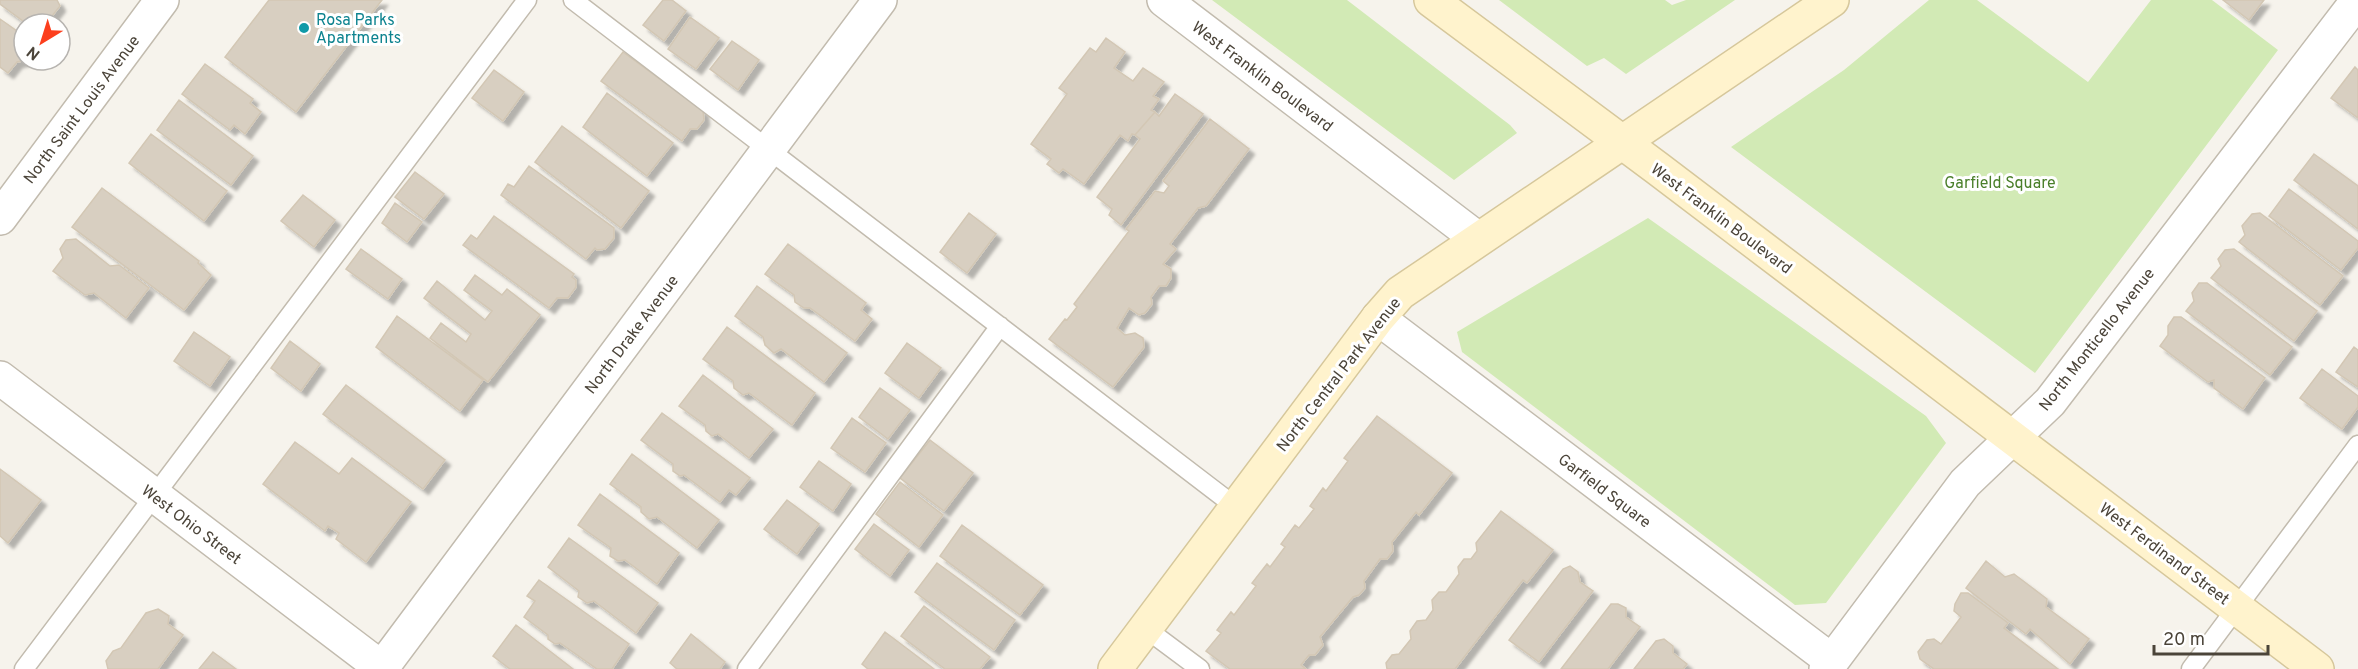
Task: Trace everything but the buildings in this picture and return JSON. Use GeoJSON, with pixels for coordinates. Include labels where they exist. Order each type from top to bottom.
{"type":"FeatureCollection","features":[{"type":"Feature","properties":{"kind":"street","name":"North Saint Louis Avenue"},"geometry":{"type":"LineString","coordinates":[[0,218],[162,0]]}},
{"type":"Feature","properties":{"kind":"street","name":"North Drake Avenue"},"geometry":{"type":"LineString","coordinates":[[382,669],[880,0]]}},
{"type":"Feature","properties":{"kind":"street","name":"West Franklin Boulevard"},"geometry":{"type":"LineString","coordinates":[[1164,0],[1478,239]]}},
{"type":"Feature","properties":{"kind":"street","name":"West Franklin Boulevard"},"geometry":{"type":"LineString","coordinates":[[1431,0],[2013,438]]}},
{"type":"Feature","properties":{"kind":"street","name":"North Central Park Avenue"},"geometry":{"type":"LineString","coordinates":[[1115,669],[1378,318],[1400,293],[1832,0]]}},
{"type":"Feature","properties":{"kind":"street","name":"North Monticello Avenue"},"geometry":{"type":"LineString","coordinates":[[1829,665],[1965,483],[2050,402],[2358,0]]}},
{"type":"Feature","properties":{"kind":"street","name":"Garfield Square"},"geometry":{"type":"LineString","coordinates":[[1378,318],[1829,665]]}},
{"type":"Feature","properties":{"kind":"street","name":"West Ohio Street"},"geometry":{"type":"LineString","coordinates":[[0,378],[382,669]]}},
{"type":"Feature","properties":{"kind":"street","name":"West Ferdinand Street"},"geometry":{"type":"LineString","coordinates":[[2013,438],[2317,669]]}},
{"type":"Feature","properties":{"kind":"lane"},"geometry":{"type":"LineString","coordinates":[[24,669],[526,0]]}},
{"type":"Feature","properties":{"kind":"lane"},"geometry":{"type":"LineString","coordinates":[[573,0],[1236,507]]}},
{"type":"Feature","properties":{"kind":"lane"},"geometry":{"type":"LineString","coordinates":[[747,669],[1000,327]]}},
{"type":"Feature","properties":{"kind":"lane"},"geometry":{"type":"LineString","coordinates":[[2191,669],[2358,445]]}},
{"type":"Feature","properties":{"kind":"lane"},"geometry":{"type":"LineString","coordinates":[[1145,628],[1200,669]]}},
{"type":"Feature","properties":{"kind":"green space"},"geometry":{"type":"Polygon","coordinates":[[[1212,0],[1347,0],[1510,125],[1517,133],[1454,180],[1212,0]]]}},
{"type":"Feature","properties":{"kind":"green space"},"geometry":{"type":"Polygon","coordinates":[[[1499,0],[1665,0],[1672,5],[1686,0],[1735,0],[1626,74],[1604,58],[1587,66],[1499,0]]]}},
{"type":"Feature","properties":{"kind":"green space","name":"Garfield Square"},"geometry":{"type":"Polygon","coordinates":[[[1929,0],[1977,0],[2088,82],[2151,0],[2212,0],[2278,50],[2035,373],[1731,147],[1844,70],[1929,0]]]}},
{"type":"Feature","properties":{"kind":"green space"},"geometry":{"type":"Polygon","coordinates":[[[1648,218],[1926,416],[1946,443],[1826,603],[1795,605],[1462,352],[1457,332],[1648,218]]]}},
{"type":"Feature","properties":{"kind":"place","name":"Rosa Parks Apartments"},"geometry":{"type":"Point","coordinates":[304,28]}}]}
